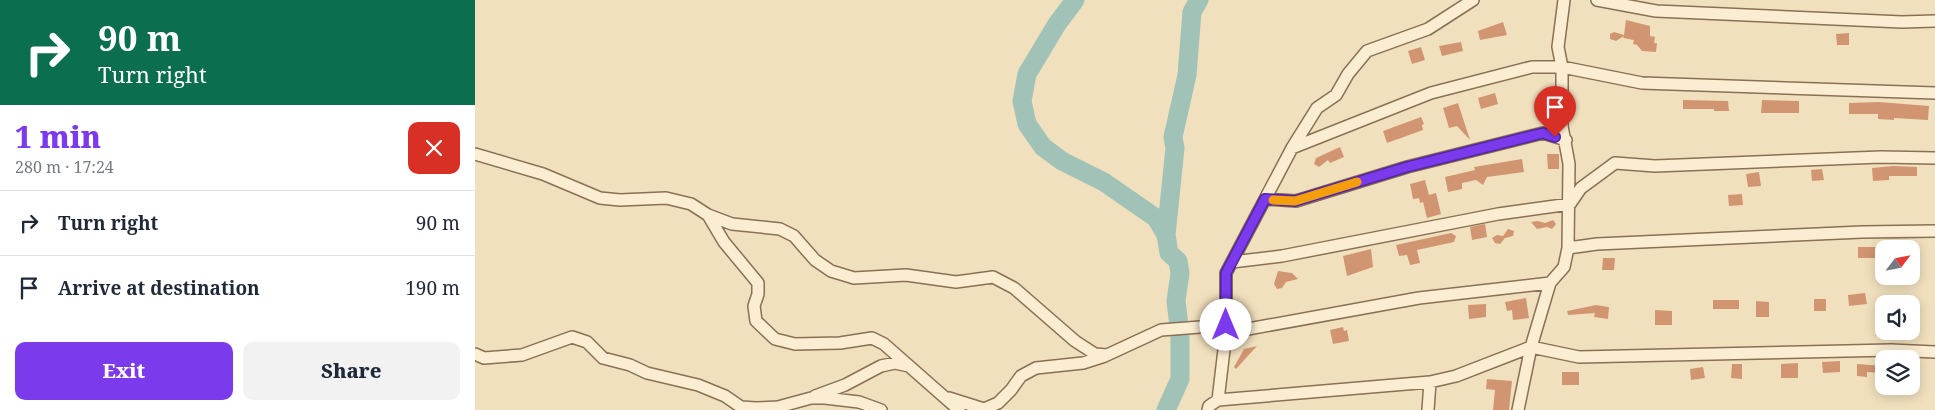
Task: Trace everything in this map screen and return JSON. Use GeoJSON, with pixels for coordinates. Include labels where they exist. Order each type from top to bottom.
{"type":"FeatureCollection","features":[{"type":"Feature","properties":{"kind":"street"},"geometry":{"type":"LineString","coordinates":[[1473,0],[1428,28],[1367,51],[1348,74],[1337,95],[1317,108],[1292,148],[1226,273],[1226,329],[1209,407],[1431,382],[1456,376],[1531,346],[1579,357],[1891,350],[1935,352]]}},
{"type":"Feature","properties":{"kind":"street"},"geometry":{"type":"LineString","coordinates":[[1518,410],[1531,346],[1550,283],[1564,267],[1569,248],[1570,204],[1566,140],[1562,126],[1561,67],[1558,47],[1564,0]]}},
{"type":"Feature","properties":{"kind":"street"},"geometry":{"type":"LineString","coordinates":[[1597,0],[1656,11],[1902,22],[1935,21]]}},
{"type":"Feature","properties":{"kind":"street"},"geometry":{"type":"LineString","coordinates":[[1292,148],[1431,93],[1532,67],[1561,67],[1642,83],[1935,93]]}},
{"type":"Feature","properties":{"kind":"street"},"geometry":{"type":"LineString","coordinates":[[1265,199],[1295,201],[1407,167],[1543,133],[1566,140]]}},
{"type":"Feature","properties":{"kind":"street"},"geometry":{"type":"LineString","coordinates":[[475,154],[543,174],[600,198],[620,200],[666,198],[691,204],[731,224],[780,228],[793,236],[815,260],[831,271],[854,278],[906,276],[956,282],[993,277],[1014,288],[1075,341],[1095,354],[1107,355]]}},
{"type":"Feature","properties":{"kind":"street"},"geometry":{"type":"LineString","coordinates":[[1232,262],[1282,256],[1498,214],[1570,204],[1581,188],[1615,164],[1655,166],[1881,157],[1935,158]]}},
{"type":"Feature","properties":{"kind":"street"},"geometry":{"type":"LineString","coordinates":[[708,214],[729,248],[758,283],[758,294],[754,306],[756,321],[775,340],[795,344],[841,344],[872,338],[884,344],[959,410]]}},
{"type":"Feature","properties":{"kind":"street"},"geometry":{"type":"LineString","coordinates":[[1569,248],[1597,244],[1862,232],[1935,231]]}},
{"type":"Feature","properties":{"kind":"street"},"geometry":{"type":"LineString","coordinates":[[943,395],[984,409],[998,403],[1021,376],[1036,368],[1083,363],[1107,355],[1161,330],[1226,329],[1419,298],[1550,283]]}},
{"type":"Feature","properties":{"kind":"street"},"geometry":{"type":"LineString","coordinates":[[475,354],[484,358],[522,355],[573,337],[587,342],[603,358],[630,364],[647,374],[698,385],[725,396],[741,406],[778,407],[811,398],[881,366],[895,362],[909,366]]}},
{"type":"Feature","properties":{"kind":"street"},"geometry":{"type":"LineString","coordinates":[[1428,410],[1431,382]]}},
{"type":"Feature","properties":{"kind":"street"},"geometry":{"type":"LineString","coordinates":[[811,398],[859,402],[881,410]]}},
{"type":"Feature","properties":{"kind":"building"},"geometry":{"type":"Polygon","coordinates":[[[1626,20],[1650,26],[1650,36],[1655,37],[1654,43],[1657,43],[1656,52],[1642,51],[1637,45],[1633,44],[1634,40],[1623,38],[1624,36],[1616,41],[1610,39],[1610,34],[1614,32],[1624,35],[1626,20]]]}},
{"type":"Feature","properties":{"kind":"building"},"geometry":{"type":"Polygon","coordinates":[[[1503,22],[1507,35],[1480,40],[1478,31],[1503,22]]]}},
{"type":"Feature","properties":{"kind":"building"},"geometry":{"type":"Polygon","coordinates":[[[1849,33],[1849,45],[1837,45],[1836,34],[1849,33]]]}},
{"type":"Feature","properties":{"kind":"building"},"geometry":{"type":"Polygon","coordinates":[[[1461,42],[1463,51],[1442,56],[1439,46],[1461,42]]]}},
{"type":"Feature","properties":{"kind":"building"},"geometry":{"type":"Polygon","coordinates":[[[1421,47],[1425,60],[1412,64],[1408,51],[1421,47]]]}},
{"type":"Feature","properties":{"kind":"building"},"geometry":{"type":"Polygon","coordinates":[[[1495,93],[1498,104],[1481,109],[1478,98],[1495,93]]]}},
{"type":"Feature","properties":{"kind":"building"},"geometry":{"type":"Polygon","coordinates":[[[1683,100],[1728,101],[1729,111],[1683,109],[1683,100]]]}},
{"type":"Feature","properties":{"kind":"building"},"geometry":{"type":"Polygon","coordinates":[[[1762,100],[1799,101],[1799,113],[1761,113],[1762,100]]]}},
{"type":"Feature","properties":{"kind":"building"},"geometry":{"type":"Polygon","coordinates":[[[1879,102],[1929,106],[1928,120],[1878,119],[1878,114],[1849,114],[1849,103],[1879,102]]]}},
{"type":"Feature","properties":{"kind":"building"},"geometry":{"type":"Polygon","coordinates":[[[1458,103],[1470,140],[1457,126],[1449,128],[1443,108],[1458,103]]]}},
{"type":"Feature","properties":{"kind":"building"},"geometry":{"type":"Polygon","coordinates":[[[1421,117],[1424,124],[1422,125],[1423,130],[1387,143],[1383,131],[1421,117]]]}},
{"type":"Feature","properties":{"kind":"building"},"geometry":{"type":"Polygon","coordinates":[[[1340,147],[1344,157],[1330,163],[1328,160],[1319,167],[1314,164],[1316,158],[1340,147]]]}},
{"type":"Feature","properties":{"kind":"building"},"geometry":{"type":"Polygon","coordinates":[[[1547,154],[1559,154],[1559,169],[1548,169],[1547,154]]]}},
{"type":"Feature","properties":{"kind":"building"},"geometry":{"type":"Polygon","coordinates":[[[1522,159],[1524,172],[1487,177],[1483,185],[1476,180],[1462,183],[1462,189],[1448,192],[1445,177],[1475,170],[1474,167],[1522,159]]]}},
{"type":"Feature","properties":{"kind":"building"},"geometry":{"type":"Polygon","coordinates":[[[1893,166],[1917,167],[1917,176],[1889,176],[1889,180],[1873,181],[1872,168],[1893,166]]]}},
{"type":"Feature","properties":{"kind":"building"},"geometry":{"type":"Polygon","coordinates":[[[1822,169],[1824,180],[1812,181],[1811,170],[1822,169]]]}},
{"type":"Feature","properties":{"kind":"building"},"geometry":{"type":"Polygon","coordinates":[[[1759,172],[1761,186],[1748,187],[1746,174],[1759,172]]]}},
{"type":"Feature","properties":{"kind":"building"},"geometry":{"type":"Polygon","coordinates":[[[1425,180],[1429,195],[1436,193],[1441,214],[1427,218],[1423,202],[1420,203],[1419,198],[1413,199],[1410,184],[1425,180]]]}},
{"type":"Feature","properties":{"kind":"building"},"geometry":{"type":"Polygon","coordinates":[[[1742,194],[1743,205],[1729,206],[1728,195],[1742,194]]]}},
{"type":"Feature","properties":{"kind":"building"},"geometry":{"type":"Polygon","coordinates":[[[1553,220],[1556,224],[1552,229],[1547,227],[1537,229],[1531,222],[1545,223],[1553,220]]]}},
{"type":"Feature","properties":{"kind":"building"},"geometry":{"type":"Polygon","coordinates":[[[1485,224],[1487,237],[1472,240],[1470,227],[1485,224]]]}},
{"type":"Feature","properties":{"kind":"building"},"geometry":{"type":"Polygon","coordinates":[[[1508,229],[1514,231],[1513,236],[1505,238],[1500,244],[1495,243],[1492,238],[1497,235],[1503,236],[1508,229]]]}},
{"type":"Feature","properties":{"kind":"building"},"geometry":{"type":"Polygon","coordinates":[[[1451,233],[1456,236],[1454,242],[1417,250],[1420,263],[1410,265],[1407,255],[1399,256],[1396,245],[1451,233]]]}},
{"type":"Feature","properties":{"kind":"building"},"geometry":{"type":"Polygon","coordinates":[[[1858,247],[1875,247],[1875,258],[1858,258],[1858,247]]]}},
{"type":"Feature","properties":{"kind":"building"},"geometry":{"type":"Polygon","coordinates":[[[1371,249],[1373,267],[1347,276],[1343,256],[1371,249]]]}},
{"type":"Feature","properties":{"kind":"building"},"geometry":{"type":"Polygon","coordinates":[[[1603,258],[1615,258],[1614,270],[1602,270],[1603,258]]]}},
{"type":"Feature","properties":{"kind":"building"},"geometry":{"type":"Polygon","coordinates":[[[1278,271],[1292,273],[1298,279],[1286,282],[1282,288],[1277,289],[1274,284],[1278,271]]]}},
{"type":"Feature","properties":{"kind":"building"},"geometry":{"type":"Polygon","coordinates":[[[1865,293],[1867,304],[1849,306],[1848,295],[1865,293]]]}},
{"type":"Feature","properties":{"kind":"building"},"geometry":{"type":"Polygon","coordinates":[[[1526,298],[1529,318],[1513,320],[1512,310],[1507,311],[1505,302],[1526,298]]]}},
{"type":"Feature","properties":{"kind":"building"},"geometry":{"type":"Polygon","coordinates":[[[1814,299],[1826,299],[1826,311],[1814,311],[1814,299]]]}},
{"type":"Feature","properties":{"kind":"building"},"geometry":{"type":"Polygon","coordinates":[[[1713,300],[1739,300],[1739,309],[1713,309],[1713,300]]]}},
{"type":"Feature","properties":{"kind":"building"},"geometry":{"type":"Polygon","coordinates":[[[1756,301],[1769,302],[1769,317],[1756,317],[1756,301]]]}},
{"type":"Feature","properties":{"kind":"building"},"geometry":{"type":"Polygon","coordinates":[[[1486,304],[1486,317],[1469,319],[1468,305],[1486,304]]]}},
{"type":"Feature","properties":{"kind":"building"},"geometry":{"type":"Polygon","coordinates":[[[1596,305],[1609,307],[1608,319],[1594,317],[1595,313],[1568,315],[1567,311],[1596,305]]]}},
{"type":"Feature","properties":{"kind":"building"},"geometry":{"type":"Polygon","coordinates":[[[1655,310],[1672,311],[1672,325],[1655,325],[1655,310]]]}},
{"type":"Feature","properties":{"kind":"building"},"geometry":{"type":"Polygon","coordinates":[[[1343,327],[1344,331],[1347,330],[1349,341],[1333,344],[1330,330],[1343,327]]]}},
{"type":"Feature","properties":{"kind":"building"},"geometry":{"type":"Polygon","coordinates":[[[1257,346],[1236,369],[1234,367],[1244,349],[1257,346]]]}},
{"type":"Feature","properties":{"kind":"building"},"geometry":{"type":"Polygon","coordinates":[[[1840,361],[1840,372],[1823,373],[1822,362],[1840,361]]]}},
{"type":"Feature","properties":{"kind":"building"},"geometry":{"type":"Polygon","coordinates":[[[1798,363],[1798,378],[1781,378],[1781,364],[1798,363]]]}},
{"type":"Feature","properties":{"kind":"building"},"geometry":{"type":"Polygon","coordinates":[[[1732,364],[1742,364],[1742,379],[1731,378],[1732,364]]]}},
{"type":"Feature","properties":{"kind":"building"},"geometry":{"type":"Polygon","coordinates":[[[1857,364],[1875,365],[1875,372],[1867,372],[1867,377],[1857,376],[1857,364]]]}},
{"type":"Feature","properties":{"kind":"building"},"geometry":{"type":"Polygon","coordinates":[[[1703,367],[1705,378],[1691,380],[1690,369],[1703,367]]]}},
{"type":"Feature","properties":{"kind":"building"},"geometry":{"type":"Polygon","coordinates":[[[1562,372],[1579,372],[1579,385],[1562,385],[1562,372]]]}},
{"type":"Feature","properties":{"kind":"building"},"geometry":{"type":"Polygon","coordinates":[[[1487,379],[1512,381],[1509,410],[1493,410],[1495,390],[1486,389],[1487,379]]]}},
{"type":"Feature","properties":{"kind":"waterway"},"geometry":{"type":"LineString","coordinates":[[1075,0],[1057,24],[1027,74],[1022,101],[1027,124],[1043,147],[1062,161],[1104,182],[1156,218],[1166,235],[1169,253],[1178,261],[1180,273],[1176,301],[1179,326]]}},
{"type":"Feature","properties":{"kind":"waterway"},"geometry":{"type":"LineString","coordinates":[[1166,235],[1175,148],[1173,137],[1187,75],[1192,12],[1199,0]]}},
{"type":"Feature","properties":{"kind":"waterway"},"geometry":{"type":"LineString","coordinates":[[1166,410],[1180,379],[1180,332]]}},
{"type":"Feature","properties":{"kind":"slow traffic"},"geometry":{"type":"LineString","coordinates":[[1273,200],[1295,201],[1357,182]]}},
{"type":"Feature","properties":{"kind":"route"},"geometry":{"type":"LineString","coordinates":[[1226,325],[1226,273],[1265,199],[1295,201],[1407,167],[1543,133],[1555,137]]}}]}
